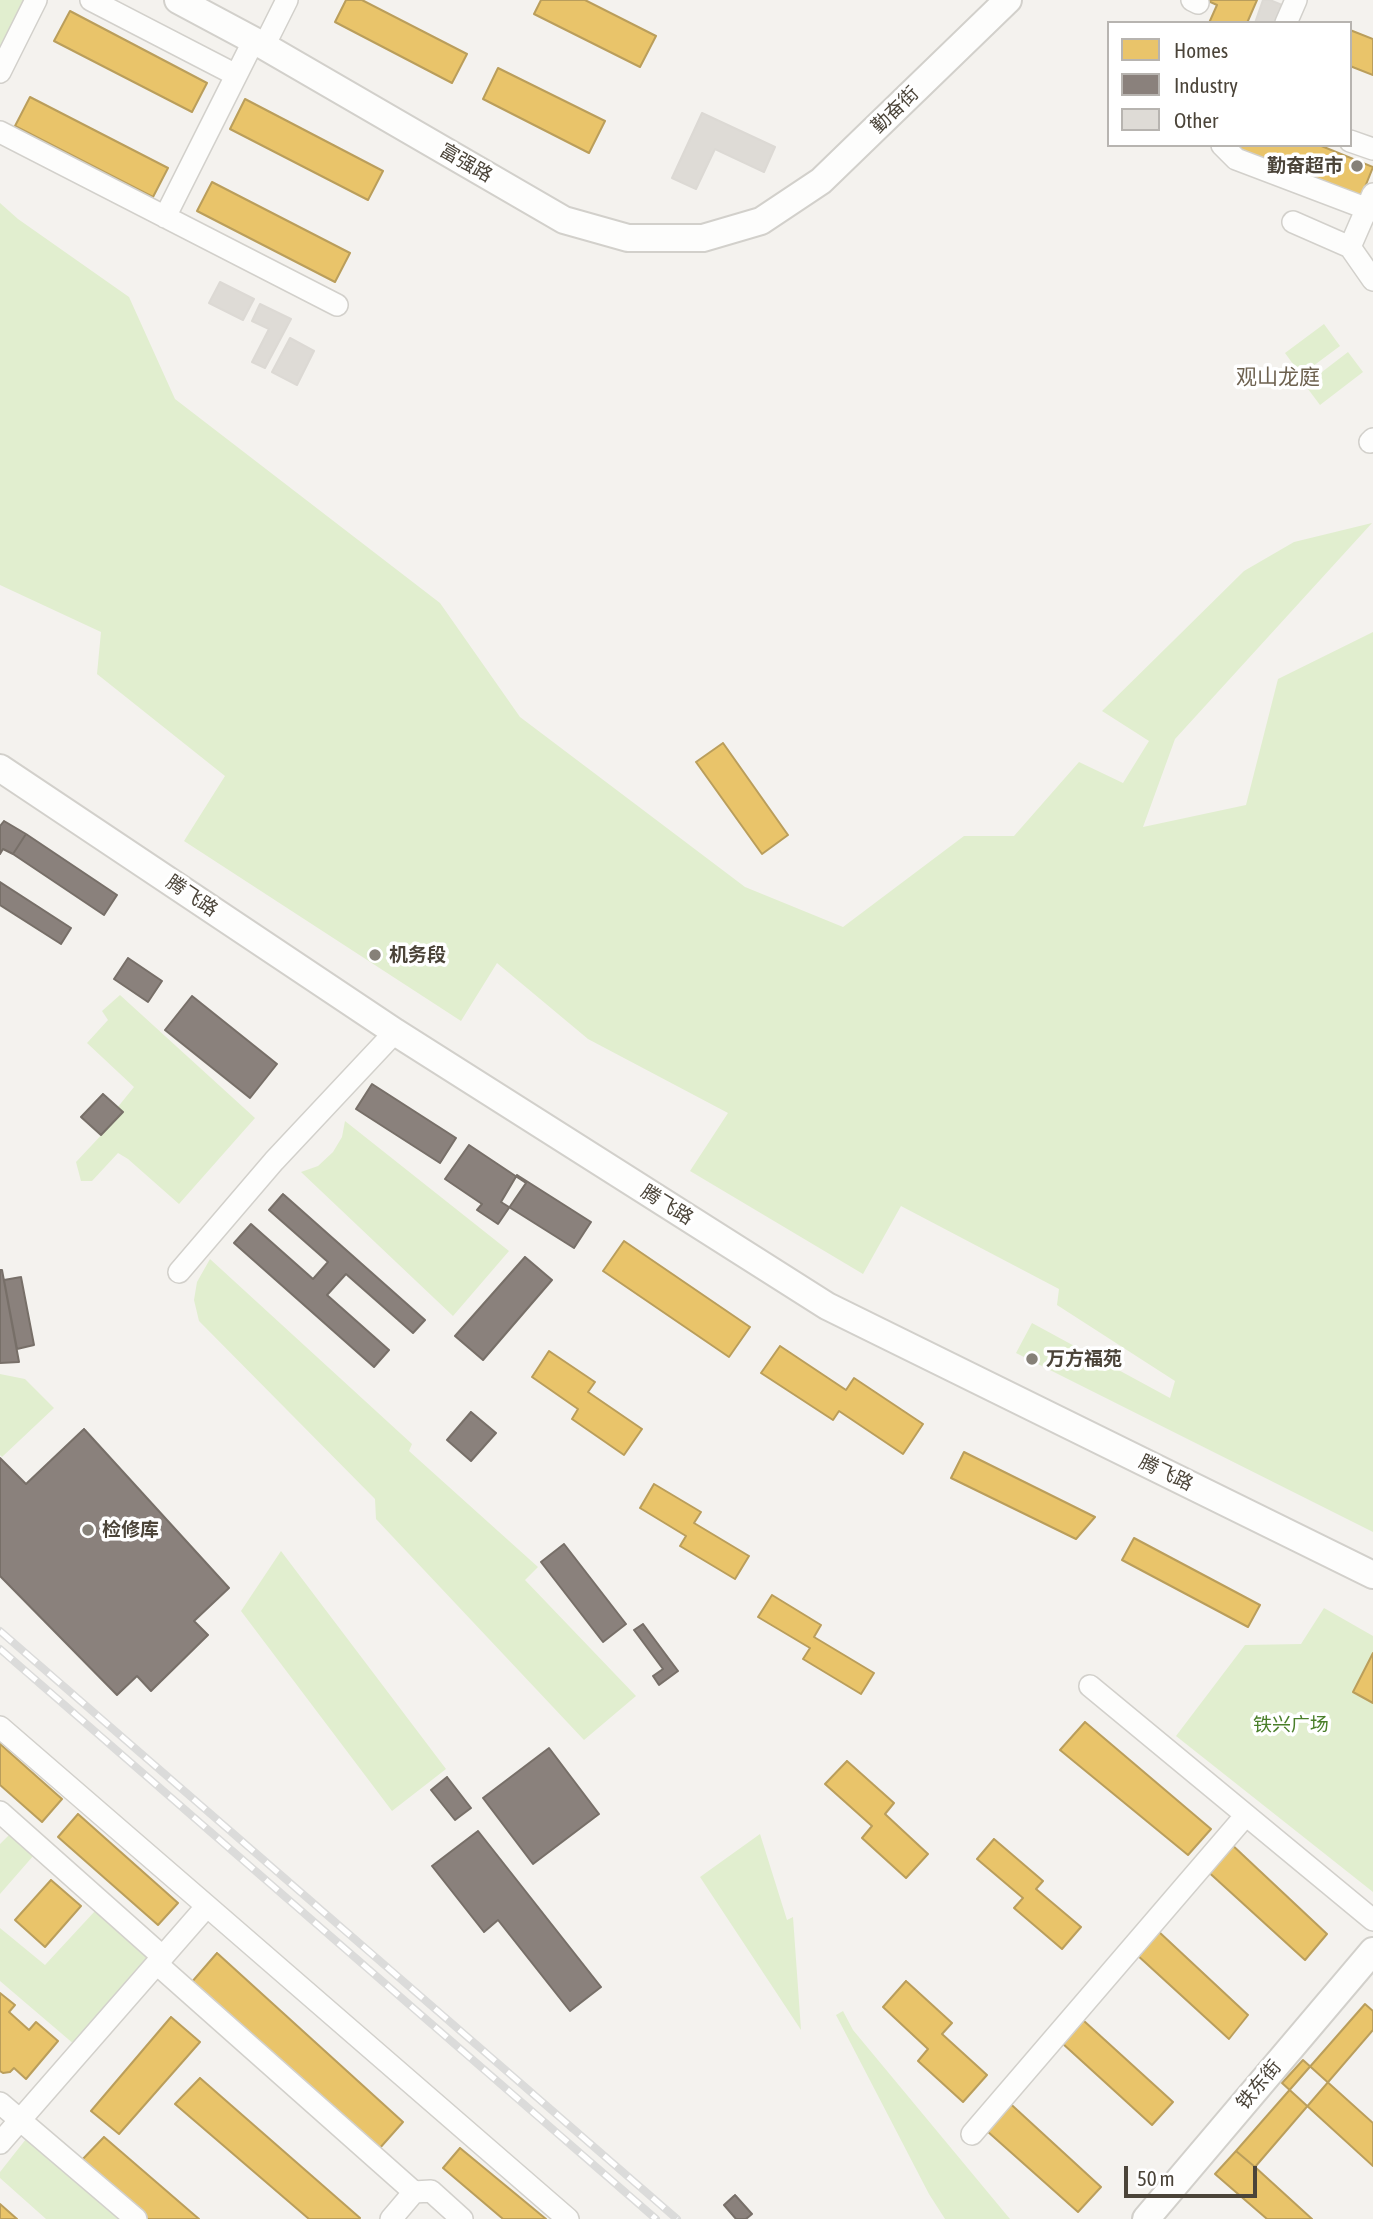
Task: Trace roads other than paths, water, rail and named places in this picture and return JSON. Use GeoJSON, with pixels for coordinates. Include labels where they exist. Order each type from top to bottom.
{"type":"FeatureCollection","features":[{"type":"Feature","properties":{"kind":"street"},"geometry":{"type":"LineString","coordinates":[[0,72],[36,0]]}},
{"type":"Feature","properties":{"kind":"street"},"geometry":{"type":"LineString","coordinates":[[91,0],[236,75]]}},
{"type":"Feature","properties":{"kind":"street","name":"富强路"},"geometry":{"type":"LineString","coordinates":[[178,0],[259,43],[564,220],[628,238],[703,238],[761,221],[775,212]]}},
{"type":"Feature","properties":{"kind":"street"},"geometry":{"type":"LineString","coordinates":[[165,217],[236,75],[288,0]]}},
{"type":"Feature","properties":{"kind":"street","name":"勤奋街"},"geometry":{"type":"LineString","coordinates":[[775,212],[821,181],[1008,0]]}},
{"type":"Feature","properties":{"kind":"street"},"geometry":{"type":"LineString","coordinates":[[1287,21],[1296,0]]}},
{"type":"Feature","properties":{"kind":"street"},"geometry":{"type":"LineString","coordinates":[[0,132],[337,305]]}},
{"type":"Feature","properties":{"kind":"street"},"geometry":{"type":"LineString","coordinates":[[1352,142],[1373,149]]}},
{"type":"Feature","properties":{"kind":"street"},"geometry":{"type":"LineString","coordinates":[[1224,147],[1237,159],[1371,205],[1350,247]]}},
{"type":"Feature","properties":{"kind":"street"},"geometry":{"type":"LineString","coordinates":[[1293,222],[1350,247],[1373,280]]}},
{"type":"Feature","properties":{"kind":"street","name":"腾飞路"},"geometry":{"type":"LineString","coordinates":[[0,768],[395,1032],[827,1306],[1373,1575]]}},
{"type":"Feature","properties":{"kind":"street"},"geometry":{"type":"LineString","coordinates":[[179,1272],[274,1161],[395,1032]]}},
{"type":"Feature","properties":{"kind":"street"},"geometry":{"type":"LineString","coordinates":[[1090,1686],[1373,1920]]}},
{"type":"Feature","properties":{"kind":"street"},"geometry":{"type":"LineString","coordinates":[[0,1727],[568,2219]]}},
{"type":"Feature","properties":{"kind":"street"},"geometry":{"type":"LineString","coordinates":[[0,1812],[414,2193]]}},
{"type":"Feature","properties":{"kind":"street"},"geometry":{"type":"LineString","coordinates":[[972,2134],[1245,1815]]}},
{"type":"Feature","properties":{"kind":"street"},"geometry":{"type":"LineString","coordinates":[[0,2143],[207,1906]]}},
{"type":"Feature","properties":{"kind":"street","name":"铁东街"},"geometry":{"type":"LineString","coordinates":[[1146,2219],[1373,1951]]}},
{"type":"Feature","properties":{"kind":"street"},"geometry":{"type":"LineString","coordinates":[[0,2103],[136,2219]]}},
{"type":"Feature","properties":{"kind":"street"},"geometry":{"type":"LineString","coordinates":[[391,2219],[414,2193],[432,2191],[461,2219]]}},
{"type":"Feature","properties":{"kind":"railway"},"geometry":{"type":"LineString","coordinates":[[0,1631],[677,2219]]}},
{"type":"Feature","properties":{"kind":"railway"},"geometry":{"type":"LineString","coordinates":[[0,1649],[656,2219]]}},
{"type":"Feature","properties":{"kind":"place","name":"勤奋超市"},"geometry":{"type":"Point","coordinates":[1357,166]}},
{"type":"Feature","properties":{"kind":"place","name":"机务段"},"geometry":{"type":"Point","coordinates":[375,955]}},
{"type":"Feature","properties":{"kind":"place","name":"万方福苑"},"geometry":{"type":"Point","coordinates":[1032,1359]}},
{"type":"Feature","properties":{"kind":"place","name":"检修库"},"geometry":{"type":"Point","coordinates":[88,1530]}},
{"type":"Feature","properties":{"kind":"district","name":"观山龙庭"},"geometry":{"type":"Point","coordinates":[1278,377]}},
{"type":"Feature","properties":{"kind":"park label","name":"铁兴广场"},"geometry":{"type":"Point","coordinates":[1291,1725]}}]}
